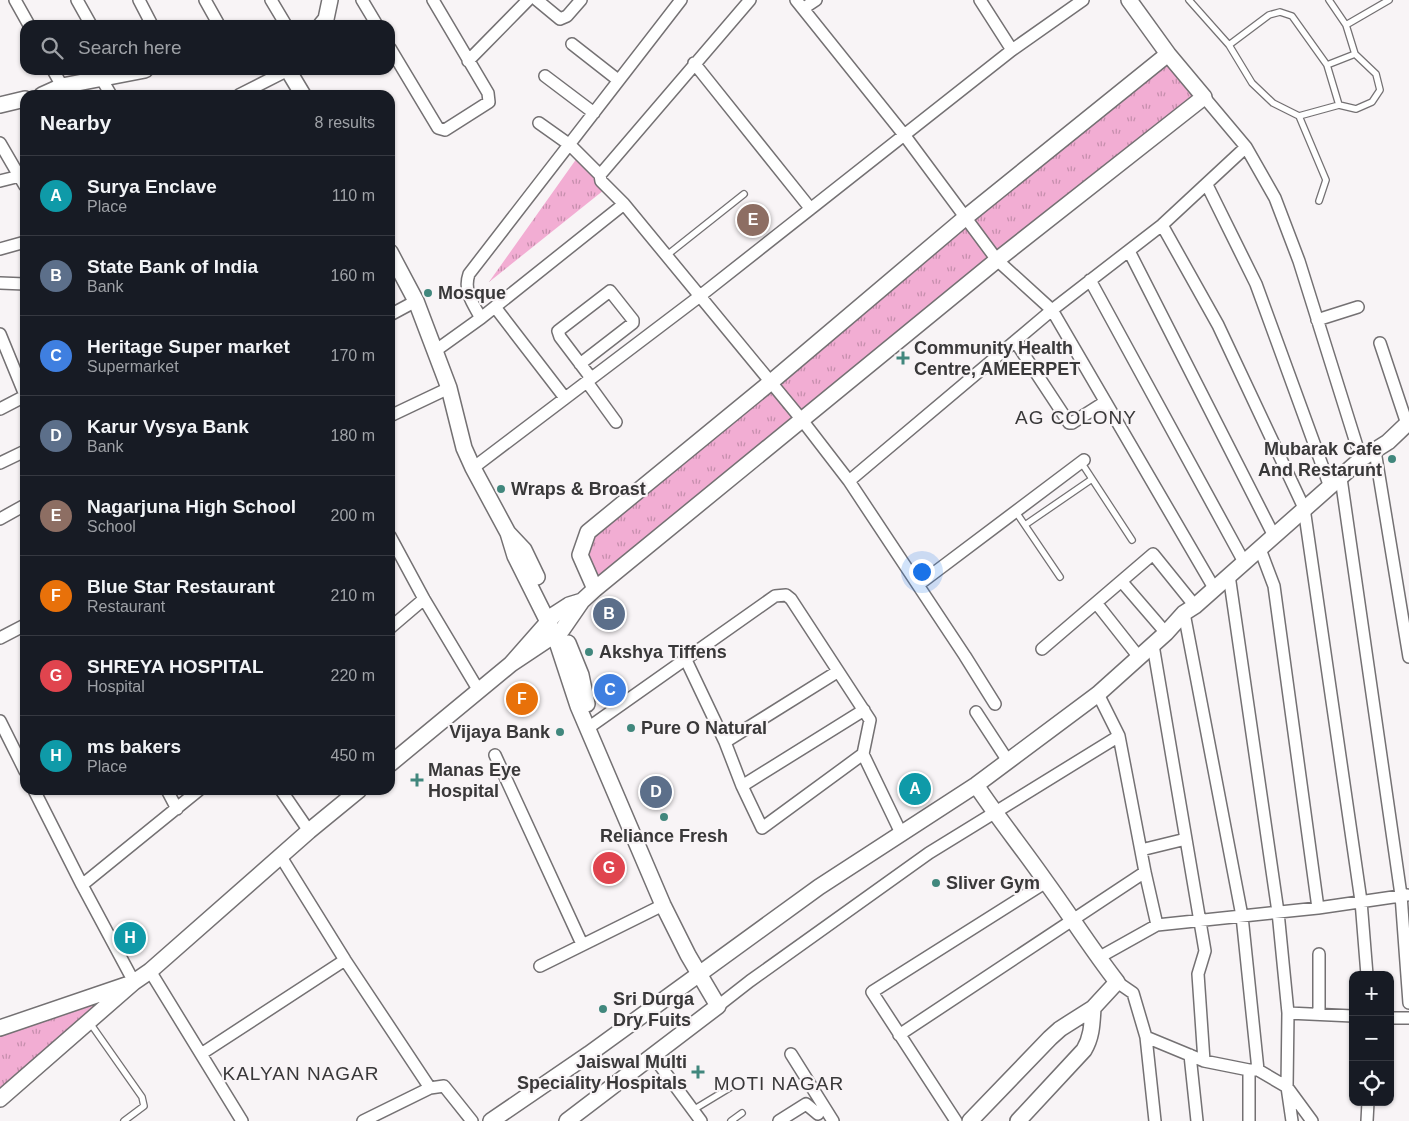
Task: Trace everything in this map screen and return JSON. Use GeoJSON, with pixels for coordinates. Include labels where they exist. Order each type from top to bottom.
{"type":"FeatureCollection","features":[{"type":"Feature","properties":{"kind":"main road"},"geometry":{"type":"LineString","coordinates":[[395,760],[511,664],[559,633],[582,600],[595,589],[997,260],[1204,97],[1168,54],[1129,0]]}},
{"type":"Feature","properties":{"kind":"main road"},"geometry":{"type":"LineString","coordinates":[[325,3],[325,20]]}},
{"type":"Feature","properties":{"kind":"main road"},"geometry":{"type":"LineString","coordinates":[[595,589],[580,555],[588,532],[771,382],[966,218],[1168,54]]}},
{"type":"Feature","properties":{"kind":"main road"},"geometry":{"type":"LineString","coordinates":[[53,90],[62,86],[110,75]]}},
{"type":"Feature","properties":{"kind":"main road"},"geometry":{"type":"LineString","coordinates":[[291,75],[300,90]]}},
{"type":"Feature","properties":{"kind":"main road"},"geometry":{"type":"LineString","coordinates":[[0,105],[20,100]]}},
{"type":"Feature","properties":{"kind":"main road"},"geometry":{"type":"LineString","coordinates":[[395,262],[416,301],[449,388],[464,448],[508,533],[524,550],[551,617],[581,675],[588,728],[663,905],[699,975],[718,1006],[567,1121]]}},
{"type":"Feature","properties":{"kind":"main road"},"geometry":{"type":"LineString","coordinates":[[492,1121],[589,1054],[818,887],[976,785],[1098,694],[1304,508],[1368,455],[1388,442],[1408,423]]}},
{"type":"Feature","properties":{"kind":"main road"},"geometry":{"type":"LineString","coordinates":[[511,664],[551,617],[569,605],[582,600]]}},
{"type":"Feature","properties":{"kind":"main road"},"geometry":{"type":"LineString","coordinates":[[970,1121],[1050,1038],[1093,1008],[1117,982],[976,785]]}},
{"type":"Feature","properties":{"kind":"main road"},"geometry":{"type":"LineString","coordinates":[[0,1099],[353,795]]}},
{"type":"Feature","properties":{"kind":"main road"},"geometry":{"type":"LineString","coordinates":[[0,1028],[134,982]]}},
{"type":"Feature","properties":{"kind":"main road"},"geometry":{"type":"LineString","coordinates":[[1018,1121],[1084,1050],[1089,1042],[1093,1008]]}},
{"type":"Feature","properties":{"kind":"street"},"geometry":{"type":"LineString","coordinates":[[15,0],[25,20]]}},
{"type":"Feature","properties":{"kind":"street"},"geometry":{"type":"LineString","coordinates":[[77,0],[88,20]]}},
{"type":"Feature","properties":{"kind":"street"},"geometry":{"type":"LineString","coordinates":[[139,0],[149,20]]}},
{"type":"Feature","properties":{"kind":"street"},"geometry":{"type":"LineString","coordinates":[[205,0],[216,20]]}},
{"type":"Feature","properties":{"kind":"street"},"geometry":{"type":"LineString","coordinates":[[271,0],[283,20]]}},
{"type":"Feature","properties":{"kind":"street"},"geometry":{"type":"LineString","coordinates":[[362,0],[373,20]]}},
{"type":"Feature","properties":{"kind":"street"},"geometry":{"type":"LineString","coordinates":[[395,56],[436,125],[442,129],[447,128],[489,102],[488,93],[433,0]]}},
{"type":"Feature","properties":{"kind":"street"},"geometry":{"type":"LineString","coordinates":[[468,61],[528,0]]}},
{"type":"Feature","properties":{"kind":"street"},"geometry":{"type":"LineString","coordinates":[[537,0],[560,19],[567,16],[581,0]]}},
{"type":"Feature","properties":{"kind":"street"},"geometry":{"type":"LineString","coordinates":[[480,318],[467,292],[466,282],[469,274],[681,0]]}},
{"type":"Feature","properties":{"kind":"street"},"geometry":{"type":"LineString","coordinates":[[600,175],[694,63],[750,0]]}},
{"type":"Feature","properties":{"kind":"street"},"geometry":{"type":"LineString","coordinates":[[816,0],[800,4],[906,136],[997,260],[1052,310],[1214,588]]}},
{"type":"Feature","properties":{"kind":"street"},"geometry":{"type":"LineString","coordinates":[[980,0],[1012,50]]}},
{"type":"Feature","properties":{"kind":"street"},"geometry":{"type":"LineString","coordinates":[[473,468],[700,296],[810,208],[906,136],[1012,50],[1083,0]]}},
{"type":"Feature","properties":{"kind":"street"},"geometry":{"type":"LineString","coordinates":[[572,44],[618,80]]}},
{"type":"Feature","properties":{"kind":"street"},"geometry":{"type":"LineString","coordinates":[[694,63],[810,208]]}},
{"type":"Feature","properties":{"kind":"street"},"geometry":{"type":"LineString","coordinates":[[56,75],[62,86]]}},
{"type":"Feature","properties":{"kind":"street"},"geometry":{"type":"LineString","coordinates":[[250,90],[278,75]]}},
{"type":"Feature","properties":{"kind":"street"},"geometry":{"type":"LineString","coordinates":[[545,76],[594,113]]}},
{"type":"Feature","properties":{"kind":"street"},"geometry":{"type":"LineString","coordinates":[[101,78],[108,90]]}},
{"type":"Feature","properties":{"kind":"street"},"geometry":{"type":"LineString","coordinates":[[1204,97],[1246,147],[1275,198],[1299,261],[1317,320],[1368,455],[1409,657]]}},
{"type":"Feature","properties":{"kind":"street"},"geometry":{"type":"LineString","coordinates":[[540,123],[570,145],[600,175],[601,181],[624,204],[802,420],[849,481],[995,704]]}},
{"type":"Feature","properties":{"kind":"street"},"geometry":{"type":"LineString","coordinates":[[0,143],[20,177]]}},
{"type":"Feature","properties":{"kind":"street"},"geometry":{"type":"LineString","coordinates":[[849,481],[1052,310],[1162,225],[1246,147]]}},
{"type":"Feature","properties":{"kind":"street"},"geometry":{"type":"LineString","coordinates":[[0,181],[20,180]]}},
{"type":"Feature","properties":{"kind":"street"},"geometry":{"type":"LineString","coordinates":[[1207,185],[1256,284],[1336,483],[1405,895],[1409,1003]]}},
{"type":"Feature","properties":{"kind":"street"},"geometry":{"type":"LineString","coordinates":[[434,351],[495,307],[624,204]]}},
{"type":"Feature","properties":{"kind":"street"},"geometry":{"type":"LineString","coordinates":[[1162,225],[1218,325],[1304,508],[1361,900],[1367,971]]}},
{"type":"Feature","properties":{"kind":"street"},"geometry":{"type":"LineString","coordinates":[[0,249],[20,243]]}},
{"type":"Feature","properties":{"kind":"street"},"geometry":{"type":"LineString","coordinates":[[1129,252],[1274,536]]}},
{"type":"Feature","properties":{"kind":"street"},"geometry":{"type":"LineString","coordinates":[[1090,280],[1244,562]]}},
{"type":"Feature","properties":{"kind":"street"},"geometry":{"type":"LineString","coordinates":[[0,282],[20,284]]}},
{"type":"Feature","properties":{"kind":"street"},"geometry":{"type":"LineString","coordinates":[[580,364],[633,323],[633,320],[610,291],[558,331],[560,337],[580,364],[616,422]]}},
{"type":"Feature","properties":{"kind":"street"},"geometry":{"type":"LineString","coordinates":[[395,312],[416,301]]}},
{"type":"Feature","properties":{"kind":"street"},"geometry":{"type":"LineString","coordinates":[[495,307],[565,398]]}},
{"type":"Feature","properties":{"kind":"street"},"geometry":{"type":"LineString","coordinates":[[1317,320],[1358,307]]}},
{"type":"Feature","properties":{"kind":"street"},"geometry":{"type":"LineString","coordinates":[[625,329],[636,344]]}},
{"type":"Feature","properties":{"kind":"street"},"geometry":{"type":"LineString","coordinates":[[0,334],[20,383]]}},
{"type":"Feature","properties":{"kind":"street"},"geometry":{"type":"LineString","coordinates":[[1015,341],[1069,423],[1106,402]]}},
{"type":"Feature","properties":{"kind":"street"},"geometry":{"type":"LineString","coordinates":[[1380,343],[1408,423]]}},
{"type":"Feature","properties":{"kind":"street"},"geometry":{"type":"LineString","coordinates":[[395,414],[449,388]]}},
{"type":"Feature","properties":{"kind":"street"},"geometry":{"type":"LineString","coordinates":[[0,409],[20,398]]}},
{"type":"Feature","properties":{"kind":"street"},"geometry":{"type":"LineString","coordinates":[[0,463],[20,453]]}},
{"type":"Feature","properties":{"kind":"street"},"geometry":{"type":"LineString","coordinates":[[918,585],[1083,461]]}},
{"type":"Feature","properties":{"kind":"street"},"geometry":{"type":"LineString","coordinates":[[0,518],[20,508]]}},
{"type":"Feature","properties":{"kind":"street"},"geometry":{"type":"LineString","coordinates":[[395,545],[424,600],[479,691]]}},
{"type":"Feature","properties":{"kind":"street"},"geometry":{"type":"LineString","coordinates":[[1260,548],[1274,586],[1318,908]]}},
{"type":"Feature","properties":{"kind":"street"},"geometry":{"type":"LineString","coordinates":[[1042,650],[1153,554],[1189,610],[1242,916],[1254,1070],[1249,1121]]}},
{"type":"Feature","properties":{"kind":"street"},"geometry":{"type":"LineString","coordinates":[[1230,575],[1278,912],[1288,1013],[1287,1087],[1292,1121]]}},
{"type":"Feature","properties":{"kind":"street"},"geometry":{"type":"LineString","coordinates":[[1122,582],[1166,633]]}},
{"type":"Feature","properties":{"kind":"street"},"geometry":{"type":"LineString","coordinates":[[588,728],[775,596],[786,595],[791,599],[870,720],[863,754],[901,833]]}},
{"type":"Feature","properties":{"kind":"street"},"geometry":{"type":"LineString","coordinates":[[395,624],[424,600]]}},
{"type":"Feature","properties":{"kind":"street"},"geometry":{"type":"LineString","coordinates":[[1097,604],[1138,656]]}},
{"type":"Feature","properties":{"kind":"street"},"geometry":{"type":"LineString","coordinates":[[0,638],[20,628]]}},
{"type":"Feature","properties":{"kind":"street"},"geometry":{"type":"LineString","coordinates":[[1152,645],[1205,951],[1198,974],[1204,1060]]}},
{"type":"Feature","properties":{"kind":"street"},"geometry":{"type":"LineString","coordinates":[[686,660],[726,742],[742,786],[762,828],[863,754]]}},
{"type":"Feature","properties":{"kind":"street"},"geometry":{"type":"LineString","coordinates":[[726,742],[838,672]]}},
{"type":"Feature","properties":{"kind":"street"},"geometry":{"type":"LineString","coordinates":[[1098,694],[1119,736],[1157,925]]}},
{"type":"Feature","properties":{"kind":"street"},"geometry":{"type":"LineString","coordinates":[[742,786],[864,710]]}},
{"type":"Feature","properties":{"kind":"street"},"geometry":{"type":"LineString","coordinates":[[976,712],[1008,761]]}},
{"type":"Feature","properties":{"kind":"street"},"geometry":{"type":"LineString","coordinates":[[0,721],[20,761]]}},
{"type":"Feature","properties":{"kind":"street"},"geometry":{"type":"LineString","coordinates":[[718,1006],[929,853],[1119,736]]}},
{"type":"Feature","properties":{"kind":"street"},"geometry":{"type":"LineString","coordinates":[[495,755],[582,944]]}},
{"type":"Feature","properties":{"kind":"street"},"geometry":{"type":"LineString","coordinates":[[37,795],[134,982]]}},
{"type":"Feature","properties":{"kind":"street"},"geometry":{"type":"LineString","coordinates":[[170,795],[177,809]]}},
{"type":"Feature","properties":{"kind":"street"},"geometry":{"type":"LineString","coordinates":[[82,885],[193,795]]}},
{"type":"Feature","properties":{"kind":"street"},"geometry":{"type":"LineString","coordinates":[[284,795],[309,831]]}},
{"type":"Feature","properties":{"kind":"street"},"geometry":{"type":"LineString","coordinates":[[1141,850],[1186,839]]}},
{"type":"Feature","properties":{"kind":"street"},"geometry":{"type":"LineString","coordinates":[[281,857],[345,960],[430,1088]]}},
{"type":"Feature","properties":{"kind":"street"},"geometry":{"type":"LineString","coordinates":[[899,1035],[1145,872]]}},
{"type":"Feature","properties":{"kind":"street"},"geometry":{"type":"LineString","coordinates":[[956,1121],[872,992],[1046,882]]}},
{"type":"Feature","properties":{"kind":"street"},"geometry":{"type":"LineString","coordinates":[[1098,958],[1157,925],[1318,908],[1361,900],[1405,895]]}},
{"type":"Feature","properties":{"kind":"street"},"geometry":{"type":"LineString","coordinates":[[540,966],[663,905]]}},
{"type":"Feature","properties":{"kind":"street"},"geometry":{"type":"LineString","coordinates":[[1319,954],[1319,1014]]}},
{"type":"Feature","properties":{"kind":"street"},"geometry":{"type":"LineString","coordinates":[[201,1054],[345,960]]}},
{"type":"Feature","properties":{"kind":"street"},"geometry":{"type":"LineString","coordinates":[[150,971],[242,1121]]}},
{"type":"Feature","properties":{"kind":"street"},"geometry":{"type":"LineString","coordinates":[[1117,982],[1133,994],[1146,1037],[1155,1121]]}},
{"type":"Feature","properties":{"kind":"street"},"geometry":{"type":"LineString","coordinates":[[1288,1013],[1349,1016]]}},
{"type":"Feature","properties":{"kind":"street"},"geometry":{"type":"LineString","coordinates":[[1394,1018],[1409,1018]]}},
{"type":"Feature","properties":{"kind":"street"},"geometry":{"type":"LineString","coordinates":[[1146,1037],[1204,1060],[1254,1070],[1287,1087],[1312,1121]]}},
{"type":"Feature","properties":{"kind":"street"},"geometry":{"type":"LineString","coordinates":[[791,1054],[833,1121]]}},
{"type":"Feature","properties":{"kind":"street"},"geometry":{"type":"LineString","coordinates":[[1190,1055],[1198,1121]]}},
{"type":"Feature","properties":{"kind":"street"},"geometry":{"type":"LineString","coordinates":[[653,1056],[701,1121]]}},
{"type":"Feature","properties":{"kind":"street"},"geometry":{"type":"LineString","coordinates":[[363,1121],[430,1088],[444,1086],[472,1121]]}},
{"type":"Feature","properties":{"kind":"street"},"geometry":{"type":"LineString","coordinates":[[779,1121],[806,1104],[818,1114]]}},
{"type":"Feature","properties":{"kind":"street"},"geometry":{"type":"LineString","coordinates":[[1367,1121],[1368,1106]]}},
{"type":"Feature","properties":{"kind":"lane"},"geometry":{"type":"LineString","coordinates":[[1189,0],[1229,45],[1252,83],[1273,103],[1299,116],[1326,180],[1319,201]]}},
{"type":"Feature","properties":{"kind":"lane"},"geometry":{"type":"LineString","coordinates":[[1299,116],[1339,105],[1356,109],[1372,102],[1380,90],[1376,74],[1355,54],[1346,25],[1329,0]]}},
{"type":"Feature","properties":{"kind":"lane"},"geometry":{"type":"LineString","coordinates":[[1346,25],[1388,0]]}},
{"type":"Feature","properties":{"kind":"lane"},"geometry":{"type":"LineString","coordinates":[[1229,45],[1269,15],[1280,12],[1292,16],[1327,65],[1339,105]]}},
{"type":"Feature","properties":{"kind":"lane"},"geometry":{"type":"LineString","coordinates":[[1327,65],[1355,54]]}},
{"type":"Feature","properties":{"kind":"lane"},"geometry":{"type":"LineString","coordinates":[[666,256],[744,194]]}},
{"type":"Feature","properties":{"kind":"lane"},"geometry":{"type":"LineString","coordinates":[[1083,461],[1092,479],[1132,540]]}},
{"type":"Feature","properties":{"kind":"lane"},"geometry":{"type":"LineString","coordinates":[[1025,525],[1092,479]]}},
{"type":"Feature","properties":{"kind":"lane"},"geometry":{"type":"LineString","coordinates":[[1016,512],[1060,577]]}},
{"type":"Feature","properties":{"kind":"lane"},"geometry":{"type":"LineString","coordinates":[[89,1021],[142,1097],[144,1106],[124,1121]]}},
{"type":"Feature","properties":{"kind":"lane"},"geometry":{"type":"LineString","coordinates":[[693,1110],[731,1087]]}},
{"type":"Feature","properties":{"kind":"lane"},"geometry":{"type":"LineString","coordinates":[[731,1121],[742,1113]]}},
{"type":"Feature","properties":{"kind":"green space"},"geometry":{"type":"Polygon","coordinates":[[[1168,54],[1204,97],[595,589],[580,555],[588,532],[1168,54]]]}},
{"type":"Feature","properties":{"kind":"green space"},"geometry":{"type":"Polygon","coordinates":[[[577,158],[604,190],[489,282],[577,158]]]}},
{"type":"Feature","properties":{"kind":"green space"},"geometry":{"type":"Polygon","coordinates":[[[100,1002],[0,1088],[0,1036],[100,1002]]]}},
{"type":"Feature","properties":{"kind":"place","name":"Nagarjuna High School"},"geometry":{"type":"Point","coordinates":[753,220]}},
{"type":"Feature","properties":{"kind":"place","name":"Mosque"},"geometry":{"type":"Point","coordinates":[428,293]}},
{"type":"Feature","properties":{"kind":"place","name":"Community Health Centre, AMEERPET"},"geometry":{"type":"Point","coordinates":[903,358]}},
{"type":"Feature","properties":{"kind":"place","name":"Mubarak Cafe And Restarunt"},"geometry":{"type":"Point","coordinates":[1392,459]}},
{"type":"Feature","properties":{"kind":"place","name":"Wraps & Broast"},"geometry":{"type":"Point","coordinates":[501,489]}},
{"type":"Feature","properties":{"kind":"place","name":"State Bank of India"},"geometry":{"type":"Point","coordinates":[609,614]}},
{"type":"Feature","properties":{"kind":"place","name":"Akshya Tiffens"},"geometry":{"type":"Point","coordinates":[589,652]}},
{"type":"Feature","properties":{"kind":"place","name":"Heritage Super market"},"geometry":{"type":"Point","coordinates":[610,690]}},
{"type":"Feature","properties":{"kind":"place","name":"Blue Star Restaurant"},"geometry":{"type":"Point","coordinates":[522,699]}},
{"type":"Feature","properties":{"kind":"place","name":"Pure O Natural"},"geometry":{"type":"Point","coordinates":[631,728]}},
{"type":"Feature","properties":{"kind":"place","name":"Vijaya Bank"},"geometry":{"type":"Point","coordinates":[560,732]}},
{"type":"Feature","properties":{"kind":"place","name":"Manas Eye Hospital"},"geometry":{"type":"Point","coordinates":[417,780]}},
{"type":"Feature","properties":{"kind":"place","name":"Surya Enclave"},"geometry":{"type":"Point","coordinates":[915,789]}},
{"type":"Feature","properties":{"kind":"place","name":"Karur Vysya Bank"},"geometry":{"type":"Point","coordinates":[656,792]}},
{"type":"Feature","properties":{"kind":"place","name":"Reliance Fresh"},"geometry":{"type":"Point","coordinates":[664,817]}},
{"type":"Feature","properties":{"kind":"place","name":"SHREYA HOSPITAL"},"geometry":{"type":"Point","coordinates":[609,868]}},
{"type":"Feature","properties":{"kind":"place","name":"Sliver Gym"},"geometry":{"type":"Point","coordinates":[936,883]}},
{"type":"Feature","properties":{"kind":"place","name":"ms bakers"},"geometry":{"type":"Point","coordinates":[130,938]}},
{"type":"Feature","properties":{"kind":"place","name":"Sri Durga Dry Fuits"},"geometry":{"type":"Point","coordinates":[603,1009]}},
{"type":"Feature","properties":{"kind":"place","name":"Jaiswal Multi Speciality Hospitals"},"geometry":{"type":"Point","coordinates":[698,1072]}},
{"type":"Feature","properties":{"kind":"district","name":"AG COLONY"},"geometry":{"type":"Point","coordinates":[1076,417]}},
{"type":"Feature","properties":{"kind":"district","name":"KALYAN NAGAR"},"geometry":{"type":"Point","coordinates":[301,1073]}},
{"type":"Feature","properties":{"kind":"district","name":"MOTI NAGAR"},"geometry":{"type":"Point","coordinates":[779,1083]}}]}
